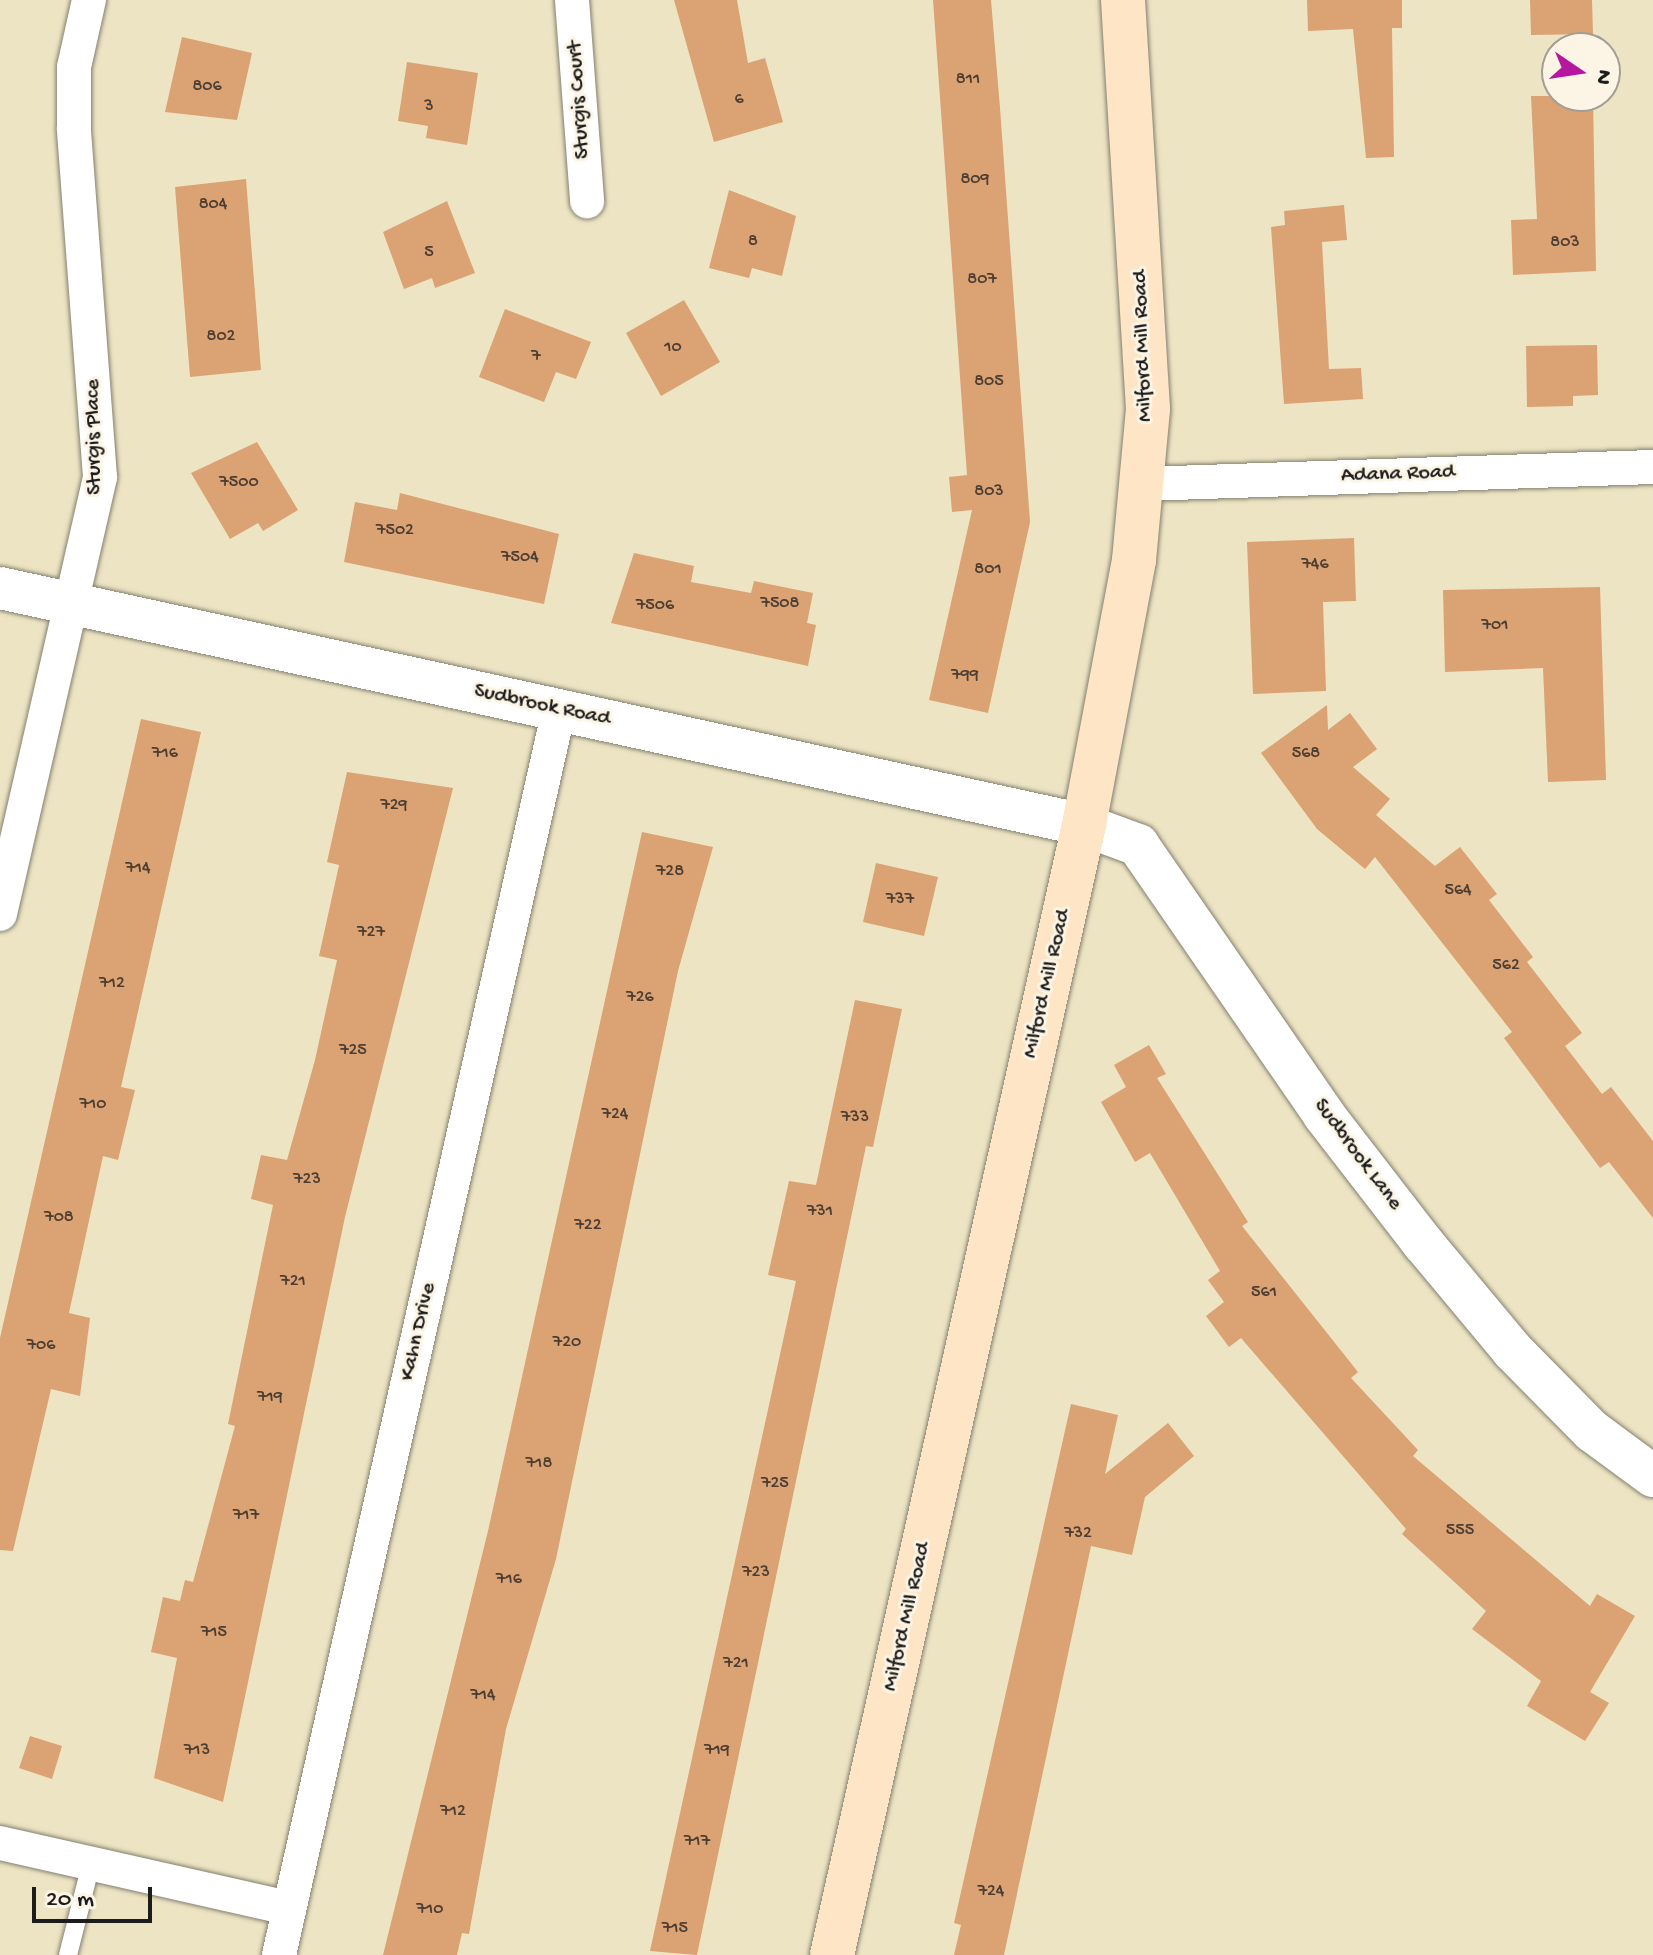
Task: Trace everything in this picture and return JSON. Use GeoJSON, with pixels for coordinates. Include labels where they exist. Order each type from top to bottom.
{"type":"FeatureCollection","features":[{"type":"Feature","properties":{"kind":"main road","name":"Milford Mill Road"},"geometry":{"type":"LineString","coordinates":[[832,1955],[1084,825],[1143,484],[1145,321],[1123,0]]}},
{"type":"Feature","properties":{"kind":"street","name":"Sturgis Place"},"geometry":{"type":"LineString","coordinates":[[0,914],[100,477],[74,128],[74,67],[89,0]]}},
{"type":"Feature","properties":{"kind":"street","name":"Sturgis Court"},"geometry":{"type":"LineString","coordinates":[[572,0],[587,201]]}},
{"type":"Feature","properties":{"kind":"street","name":"Adana Road"},"geometry":{"type":"LineString","coordinates":[[1143,484],[1653,467]]}},
{"type":"Feature","properties":{"kind":"street","name":"Sudbrook Road"},"geometry":{"type":"LineString","coordinates":[[0,588],[1084,825]]}},
{"type":"Feature","properties":{"kind":"street","name":"Kahn Drive"},"geometry":{"type":"LineString","coordinates":[[279,1955],[559,710]]}},
{"type":"Feature","properties":{"kind":"street","name":"Sudbrook Lane"},"geometry":{"type":"LineString","coordinates":[[1084,825],[1138,845],[1324,1115],[1423,1243],[1512,1350],[1592,1431],[1653,1476]]}},
{"type":"Feature","properties":{"kind":"street"},"geometry":{"type":"LineString","coordinates":[[0,1843],[289,1908]]}},
{"type":"Feature","properties":{"kind":"lane"},"geometry":{"type":"LineString","coordinates":[[68,1955],[91,1864]]}},
{"type":"Feature","properties":{"kind":"building"},"geometry":{"type":"Polygon","coordinates":[[[674,0],[737,0],[748,63],[765,58],[783,122],[714,142],[674,0]]]}},
{"type":"Feature","properties":{"kind":"building"},"geometry":{"type":"Polygon","coordinates":[[[933,0],[991,0],[1000,108],[1030,522],[988,713],[929,700],[972,510],[952,512],[949,477],[967,475],[933,0]]]}},
{"type":"Feature","properties":{"kind":"building"},"geometry":{"type":"Polygon","coordinates":[[[1307,0],[1402,0],[1402,28],[1392,28],[1394,157],[1366,158],[1353,29],[1308,31],[1307,0]]]}},
{"type":"Feature","properties":{"kind":"building"},"geometry":{"type":"Polygon","coordinates":[[[1530,0],[1592,0],[1593,32],[1541,32],[1541,35],[1531,35],[1530,0]]]}},
{"type":"Feature","properties":{"kind":"building"},"geometry":{"type":"Polygon","coordinates":[[[182,37],[252,53],[237,120],[165,112],[182,37]]]}},
{"type":"Feature","properties":{"kind":"building"},"geometry":{"type":"Polygon","coordinates":[[[407,62],[478,73],[467,145],[426,138],[428,126],[398,121],[407,62]]]}},
{"type":"Feature","properties":{"kind":"building"},"geometry":{"type":"Polygon","coordinates":[[[1531,96],[1541,96],[1541,112],[1593,112],[1596,271],[1513,275],[1511,220],[1537,219],[1531,96]]]}},
{"type":"Feature","properties":{"kind":"building"},"geometry":{"type":"Polygon","coordinates":[[[246,179],[261,370],[190,377],[175,187],[246,179]]]}},
{"type":"Feature","properties":{"kind":"building"},"geometry":{"type":"Polygon","coordinates":[[[729,190],[796,216],[782,276],[752,268],[749,278],[709,268],[729,190]]]}},
{"type":"Feature","properties":{"kind":"building"},"geometry":{"type":"Polygon","coordinates":[[[447,201],[475,273],[435,288],[432,278],[404,289],[383,232],[447,201]]]}},
{"type":"Feature","properties":{"kind":"building"},"geometry":{"type":"Polygon","coordinates":[[[1344,205],[1347,240],[1322,242],[1329,369],[1361,368],[1363,399],[1284,404],[1271,227],[1285,225],[1284,211],[1344,205]]]}},
{"type":"Feature","properties":{"kind":"building"},"geometry":{"type":"Polygon","coordinates":[[[684,300],[720,362],[661,396],[626,333],[684,300]]]}},
{"type":"Feature","properties":{"kind":"building"},"geometry":{"type":"Polygon","coordinates":[[[505,309],[591,342],[576,379],[556,372],[544,402],[479,377],[505,309]]]}},
{"type":"Feature","properties":{"kind":"building"},"geometry":{"type":"Polygon","coordinates":[[[1597,345],[1598,395],[1573,396],[1573,406],[1527,407],[1526,346],[1597,345]]]}},
{"type":"Feature","properties":{"kind":"building"},"geometry":{"type":"Polygon","coordinates":[[[257,442],[298,510],[263,531],[258,523],[230,539],[191,473],[257,442]]]}},
{"type":"Feature","properties":{"kind":"building"},"geometry":{"type":"Polygon","coordinates":[[[400,493],[559,534],[544,604],[344,562],[355,502],[397,510],[400,493]]]}},
{"type":"Feature","properties":{"kind":"building"},"geometry":{"type":"Polygon","coordinates":[[[1354,538],[1356,601],[1323,602],[1326,691],[1253,694],[1247,542],[1354,538]]]}},
{"type":"Feature","properties":{"kind":"building"},"geometry":{"type":"Polygon","coordinates":[[[634,553],[694,566],[691,582],[751,593],[754,581],[813,593],[807,623],[816,625],[808,666],[611,623],[634,553]]]}},
{"type":"Feature","properties":{"kind":"building"},"geometry":{"type":"Polygon","coordinates":[[[1600,587],[1606,780],[1548,782],[1543,668],[1445,672],[1443,590],[1600,587]]]}},
{"type":"Feature","properties":{"kind":"building"},"geometry":{"type":"Polygon","coordinates":[[[1327,705],[1328,730],[1350,713],[1377,749],[1353,767],[1390,799],[1376,815],[1435,866],[1460,847],[1497,894],[1489,900],[1533,957],[1527,962],[1582,1033],[1565,1046],[1602,1094],[1611,1087],[1653,1141],[1653,1218],[1609,1162],[1600,1168],[1504,1038],[1512,1032],[1375,857],[1365,869],[1317,829],[1261,753],[1327,705]]]}},
{"type":"Feature","properties":{"kind":"building"},"geometry":{"type":"Polygon","coordinates":[[[141,719],[201,732],[121,1087],[135,1090],[118,1160],[103,1156],[69,1313],[90,1318],[80,1396],[51,1389],[13,1551],[0,1550],[0,1338],[141,719]]]}},
{"type":"Feature","properties":{"kind":"building"},"geometry":{"type":"Polygon","coordinates":[[[347,772],[453,788],[345,1217],[223,1802],[154,1778],[177,1658],[151,1652],[163,1597],[180,1601],[185,1580],[193,1582],[235,1426],[228,1424],[273,1205],[251,1199],[261,1155],[287,1160],[315,1060],[337,960],[319,956],[339,865],[327,862],[347,772]]]}},
{"type":"Feature","properties":{"kind":"building"},"geometry":{"type":"Polygon","coordinates":[[[642,832],[713,847],[678,971],[556,1559],[506,1729],[469,1934],[462,1933],[457,1955],[383,1955],[488,1531],[642,832]]]}},
{"type":"Feature","properties":{"kind":"building"},"geometry":{"type":"Polygon","coordinates":[[[876,863],[938,877],[924,936],[863,922],[876,863]]]}},
{"type":"Feature","properties":{"kind":"building"},"geometry":{"type":"Polygon","coordinates":[[[855,1000],[902,1009],[873,1147],[866,1146],[697,1955],[650,1951],[796,1281],[768,1275],[789,1181],[816,1185],[855,1000]]]}},
{"type":"Feature","properties":{"kind":"building"},"geometry":{"type":"Polygon","coordinates":[[[1149,1045],[1166,1074],[1157,1078],[1248,1222],[1242,1226],[1358,1372],[1351,1378],[1418,1450],[1413,1456],[1590,1606],[1597,1594],[1635,1616],[1590,1692],[1609,1703],[1585,1741],[1527,1706],[1541,1681],[1472,1629],[1486,1611],[1402,1534],[1406,1529],[1241,1338],[1229,1347],[1206,1316],[1224,1302],[1208,1280],[1220,1271],[1150,1153],[1135,1162],[1101,1102],[1126,1087],[1114,1065],[1149,1045]]]}},
{"type":"Feature","properties":{"kind":"building"},"geometry":{"type":"Polygon","coordinates":[[[1071,1404],[1118,1415],[1105,1474],[1168,1423],[1194,1456],[1145,1497],[1132,1555],[1091,1546],[1004,1955],[954,1955],[961,1925],[954,1923],[1071,1404]]]}},
{"type":"Feature","properties":{"kind":"building"},"geometry":{"type":"Polygon","coordinates":[[[30,1736],[62,1746],[52,1779],[19,1768],[30,1736]]]}}]}
